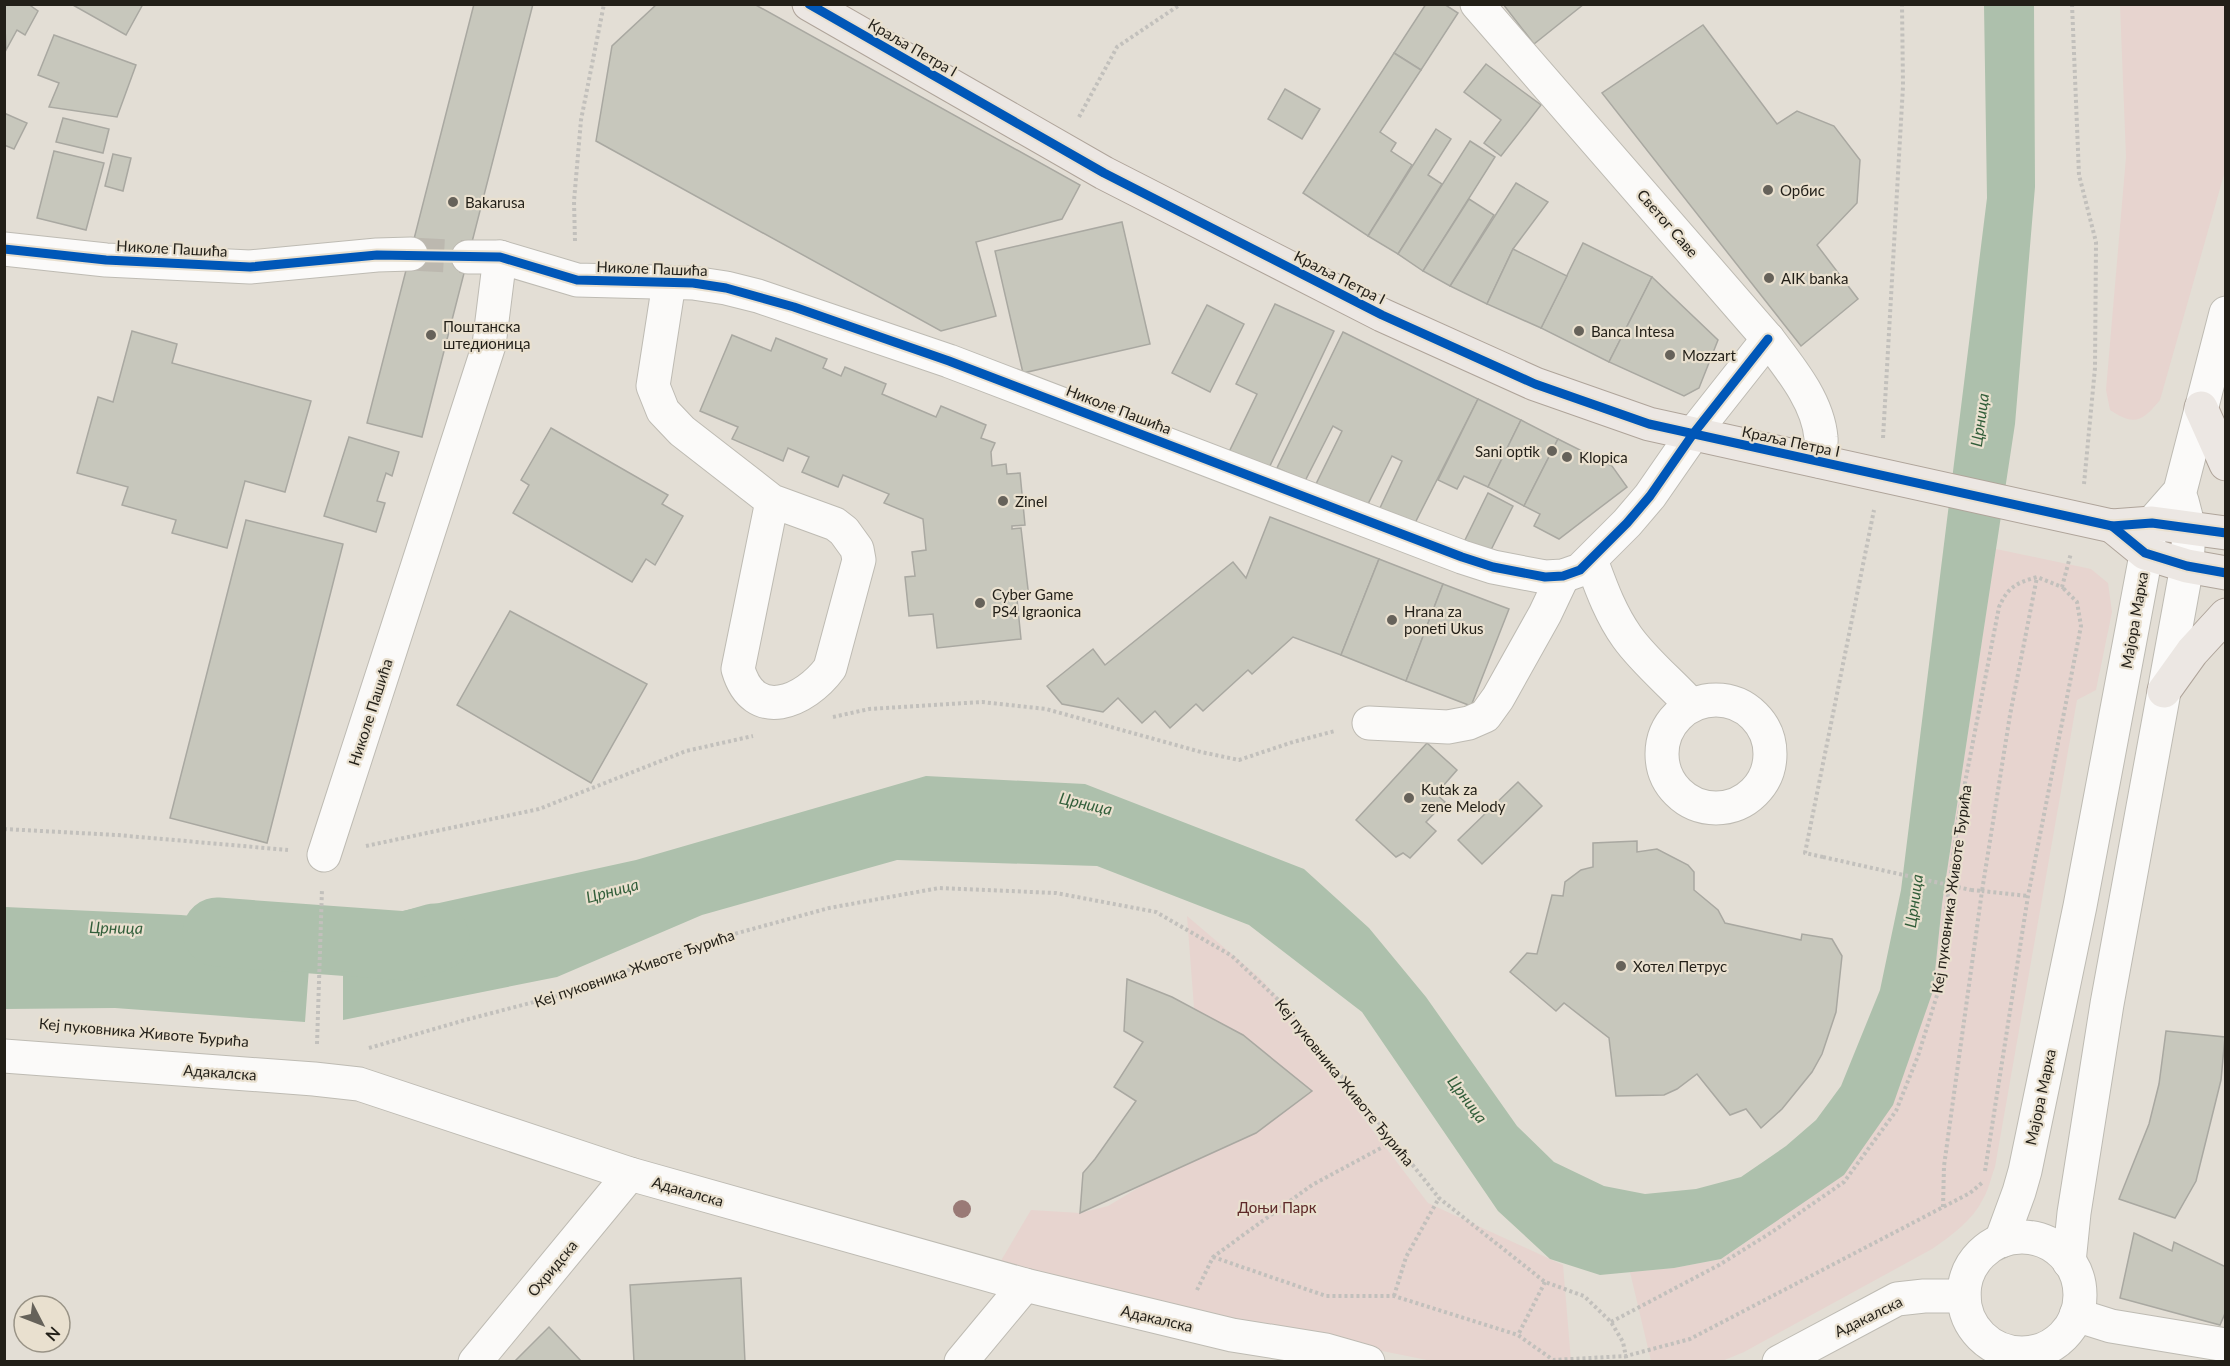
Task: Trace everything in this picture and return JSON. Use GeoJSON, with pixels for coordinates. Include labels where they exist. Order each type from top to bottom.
{"type":"FeatureCollection","features":[{"type":"Feature","properties":{"kind":"main road","name":"Краља Петра I"},"geometry":{"type":"LineString","coordinates":[[809,4],[1062,150],[1313,280],[1534,384],[1649,424],[2112,526],[2149,538]]}},
{"type":"Feature","properties":{"kind":"main road"},"geometry":{"type":"LineString","coordinates":[[2201,408],[2218,452],[2226,464]]}},
{"type":"Feature","properties":{"kind":"main road"},"geometry":{"type":"LineString","coordinates":[[2149,538],[2188,528],[2226,534]]}},
{"type":"Feature","properties":{"kind":"main road"},"geometry":{"type":"LineString","coordinates":[[2149,538],[2187,566],[2226,573]]}},
{"type":"Feature","properties":{"kind":"main road"},"geometry":{"type":"LineString","coordinates":[[2164,691],[2192,652],[2226,615]]}},
{"type":"Feature","properties":{"kind":"street","name":"Светог Саве"},"geometry":{"type":"LineString","coordinates":[[1477,4],[1768,339],[1801,386],[1816,414],[1821,439],[1818,461]]}},
{"type":"Feature","properties":{"kind":"street","name":"Николе Пашића"},"geometry":{"type":"LineString","coordinates":[[4,249],[106,260],[250,267],[411,254]]}},
{"type":"Feature","properties":{"kind":"street","name":"Николе Пашића"},"geometry":{"type":"LineString","coordinates":[[324,855],[489,345],[484,258],[577,280],[693,283],[726,288],[794,307],[1080,409],[1462,556],[1522,574],[1545,577],[1563,576],[1580,570],[1591,560],[1650,496],[1693,434],[1768,339]]}},
{"type":"Feature","properties":{"kind":"street"},"geometry":{"type":"LineString","coordinates":[[669,283],[653,386],[657,399],[672,422],[772,501],[835,524],[852,539],[859,560],[830,668],[820,682],[807,693],[784,702],[764,701],[755,696],[747,689],[738,669],[772,501]]}},
{"type":"Feature","properties":{"kind":"street"},"geometry":{"type":"LineString","coordinates":[[2069,1262],[2074,1213],[2107,1004],[2187,566],[2188,528],[2180,490],[2226,313]]}},
{"type":"Feature","properties":{"kind":"street","name":"Мајора Марка"},"geometry":{"type":"LineString","coordinates":[[2001,1241],[2025,1171],[2080,906],[2149,538],[2180,490]]}},
{"type":"Feature","properties":{"kind":"street"},"geometry":{"type":"LineString","coordinates":[[1591,560],[1603,594],[1628,639],[1691,705]]}},
{"type":"Feature","properties":{"kind":"street"},"geometry":{"type":"LineString","coordinates":[[1369,723],[1448,727],[1469,723],[1485,716],[1498,698],[1545,614],[1563,576]]}},
{"type":"Feature","properties":{"kind":"street","name":"Адакалска"},"geometry":{"type":"LineString","coordinates":[[4,1056],[359,1084],[630,1174],[1025,1285],[1232,1335],[1326,1350],[1368,1362]]}},
{"type":"Feature","properties":{"kind":"street","name":"Охридска"},"geometry":{"type":"LineString","coordinates":[[475,1362],[630,1174]]}},
{"type":"Feature","properties":{"kind":"street"},"geometry":{"type":"LineString","coordinates":[[2020,1237],[2038,1239],[2056,1248],[2069,1262],[2078,1278],[2080,1297],[2076,1316],[2068,1330],[2039,1356],[2012,1352],[1998,1355],[1974,1327],[1966,1312],[1964,1296],[1966,1279],[1974,1263],[1986,1250],[2001,1241],[2020,1237]]}},
{"type":"Feature","properties":{"kind":"street"},"geometry":{"type":"LineString","coordinates":[[961,1362],[1025,1285]]}},
{"type":"Feature","properties":{"kind":"street","name":"Адакалска"},"geometry":{"type":"LineString","coordinates":[[1779,1362],[1897,1299],[1912,1296],[1964,1296]]}},
{"type":"Feature","properties":{"kind":"street"},"geometry":{"type":"LineString","coordinates":[[2076,1316],[2111,1326],[2226,1345]]}},
{"type":"Feature","properties":{"kind":"path"},"geometry":{"type":"LineString","coordinates":[[577,280],[574,201],[581,120],[604,4]]}},
{"type":"Feature","properties":{"kind":"path"},"geometry":{"type":"LineString","coordinates":[[1062,150],[1117,47],[1181,4]]}},
{"type":"Feature","properties":{"kind":"path"},"geometry":{"type":"LineString","coordinates":[[1889,478],[1903,86],[1902,4]]}},
{"type":"Feature","properties":{"kind":"path"},"geometry":{"type":"LineString","coordinates":[[2062,587],[2066,516],[2095,368],[2096,242],[2079,175],[2072,4]]}},
{"type":"Feature","properties":{"kind":"path"},"geometry":{"type":"LineString","coordinates":[[1394,1141],[1312,1185],[1213,1257],[1326,1296],[1394,1296],[1518,1335],[1553,1360],[1626,1359],[1690,1339],[1970,1193],[1983,1181],[2028,896],[2081,626],[2077,602],[2062,587],[2037,577]]}},
{"type":"Feature","properties":{"kind":"path"},"geometry":{"type":"LineString","coordinates":[[823,720],[869,709],[982,702],[1046,709],[1239,760],[1293,742],[1369,723]]}},
{"type":"Feature","properties":{"kind":"path"},"geometry":{"type":"LineString","coordinates":[[4,829],[117,835],[324,855],[539,809],[686,751],[755,736]]}},
{"type":"Feature","properties":{"kind":"path"},"geometry":{"type":"LineString","coordinates":[[324,855],[317,1047],[325,1048]]}},
{"type":"Feature","properties":{"kind":"path"},"geometry":{"type":"LineString","coordinates":[[1943,1207],[1944,1166],[1982,891],[2028,896]]}},
{"type":"Feature","properties":{"kind":"path"},"geometry":{"type":"LineString","coordinates":[[1394,1296],[1406,1257],[1440,1198]]}},
{"type":"Feature","properties":{"kind":"path"},"geometry":{"type":"LineString","coordinates":[[1518,1335],[1545,1282]]}},
{"type":"Feature","properties":{"kind":"path"},"geometry":{"type":"LineString","coordinates":[[1611,1322],[1623,1342],[1626,1359]]}},
{"type":"Feature","properties":{"kind":"green space"},"geometry":{"type":"Polygon","coordinates":[[[2120,5],[2226,5],[2225,171],[2160,400],[2143,417],[2132,420],[2110,410],[2106,390],[2126,157],[2120,5]]]}},
{"type":"Feature","properties":{"kind":"green space"},"geometry":{"type":"Polygon","coordinates":[[[1996,549],[2091,569],[2108,583],[2112,612],[2096,690],[2077,700],[1995,1167],[1987,1191],[1967,1221],[1932,1249],[1744,1352],[1722,1361],[1651,1361],[1630,1272],[1674,1268],[1721,1259],[1770,1226],[1933,991],[1942,904],[1996,549]]]}},
{"type":"Feature","properties":{"kind":"green space","name":"Доњи Парк"},"geometry":{"type":"Polygon","coordinates":[[[1187,916],[1260,978],[1298,1020],[1332,1077],[1428,1203],[1563,1265],[1571,1361],[1432,1361],[1128,1300],[999,1264],[1031,1210],[1080,1213],[1108,1206],[1143,1185],[1150,1144],[1202,1112],[1187,916]]]}},
{"type":"Feature","properties":{"kind":"water"},"geometry":{"type":"Polygon","coordinates":[[[1984,5],[2034,5],[2035,187],[2015,424],[1942,904],[1933,991],[1893,1105],[1844,1175],[1721,1259],[1674,1268],[1600,1275],[1550,1259],[1498,1211],[1362,1012],[1249,925],[1097,866],[897,860],[702,915],[557,977],[343,1020],[343,924],[636,860],[926,776],[1085,784],[1304,869],[1369,928],[1426,997],[1517,1126],[1554,1162],[1604,1186],[1645,1194],[1696,1189],[1741,1177],[1786,1146],[1816,1120],[1841,1086],[1880,990],[1901,890],[1987,198],[1984,5]]]}},
{"type":"Feature","properties":{"kind":"water"},"geometry":{"type":"Polygon","coordinates":[[[5,907],[181,915],[312,927],[305,1022],[115,1008],[5,1009],[5,907]]]}},
{"type":"Feature","properties":{"kind":"building"},"geometry":{"type":"Polygon","coordinates":[[[4,4],[28,4],[38,11],[25,35],[17,30],[6,50],[4,4]]]}},
{"type":"Feature","properties":{"kind":"building"},"geometry":{"type":"Polygon","coordinates":[[[71,4],[143,4],[126,35],[71,4]]]}},
{"type":"Feature","properties":{"kind":"building","name":"Bakarusa"},"geometry":{"type":"Polygon","coordinates":[[[474,4],[533,4],[422,437],[367,423],[474,4]]]}},
{"type":"Feature","properties":{"kind":"building"},"geometry":{"type":"Polygon","coordinates":[[[657,4],[754,4],[1080,185],[1062,219],[976,242],[996,316],[941,331],[596,141],[612,46],[657,4]]]}},
{"type":"Feature","properties":{"kind":"building"},"geometry":{"type":"Polygon","coordinates":[[[1426,4],[1444,4],[1458,13],[1421,70],[1394,53],[1426,4]]]}},
{"type":"Feature","properties":{"kind":"building"},"geometry":{"type":"Polygon","coordinates":[[[1503,4],[1584,4],[1534,44],[1503,4]]]}},
{"type":"Feature","properties":{"kind":"building","name":"Орбис"},"geometry":{"type":"Polygon","coordinates":[[[1703,25],[1777,124],[1797,111],[1834,126],[1860,160],[1857,203],[1817,245],[1858,299],[1801,346],[1602,93],[1703,25]]]}},
{"type":"Feature","properties":{"kind":"building"},"geometry":{"type":"Polygon","coordinates":[[[54,35],[136,65],[117,117],[49,107],[59,83],[38,75],[54,35]]]}},
{"type":"Feature","properties":{"kind":"building"},"geometry":{"type":"Polygon","coordinates":[[[1394,53],[1421,70],[1380,132],[1396,143],[1391,151],[1412,165],[1368,236],[1303,193],[1394,53]]]}},
{"type":"Feature","properties":{"kind":"building"},"geometry":{"type":"Polygon","coordinates":[[[1486,64],[1541,105],[1501,156],[1484,143],[1501,120],[1464,92],[1486,64]]]}},
{"type":"Feature","properties":{"kind":"building"},"geometry":{"type":"Polygon","coordinates":[[[1285,89],[1320,109],[1302,139],[1268,119],[1285,89]]]}},
{"type":"Feature","properties":{"kind":"building"},"geometry":{"type":"Polygon","coordinates":[[[4,113],[27,123],[14,149],[4,145],[4,113]]]}},
{"type":"Feature","properties":{"kind":"building"},"geometry":{"type":"Polygon","coordinates":[[[63,118],[109,129],[103,153],[56,142],[63,118]]]}},
{"type":"Feature","properties":{"kind":"building"},"geometry":{"type":"Polygon","coordinates":[[[1436,129],[1451,139],[1428,175],[1442,184],[1398,254],[1368,236],[1436,129]]]}},
{"type":"Feature","properties":{"kind":"building"},"geometry":{"type":"Polygon","coordinates":[[[1470,141],[1495,157],[1423,271],[1398,254],[1470,141]]]}},
{"type":"Feature","properties":{"kind":"building"},"geometry":{"type":"Polygon","coordinates":[[[54,151],[104,163],[86,230],[37,218],[54,151]]]}},
{"type":"Feature","properties":{"kind":"building"},"geometry":{"type":"Polygon","coordinates":[[[113,154],[131,158],[123,191],[105,186],[113,154]]]}},
{"type":"Feature","properties":{"kind":"building"},"geometry":{"type":"Polygon","coordinates":[[[1516,183],[1548,202],[1513,249],[1487,304],[1450,286],[1516,183]]]}},
{"type":"Feature","properties":{"kind":"building"},"geometry":{"type":"Polygon","coordinates":[[[1469,199],[1494,215],[1450,286],[1423,271],[1469,199]]]}},
{"type":"Feature","properties":{"kind":"building"},"geometry":{"type":"Polygon","coordinates":[[[1122,222],[1150,344],[1023,373],[995,251],[1122,222]]]}},
{"type":"Feature","properties":{"kind":"building"},"geometry":{"type":"Polygon","coordinates":[[[1583,243],[1652,277],[1609,362],[1541,328],[1583,243]]]}},
{"type":"Feature","properties":{"kind":"building"},"geometry":{"type":"Polygon","coordinates":[[[1513,249],[1567,276],[1541,328],[1487,304],[1513,249]]]}},
{"type":"Feature","properties":{"kind":"building"},"geometry":{"type":"Polygon","coordinates":[[[1652,277],[1718,340],[1699,388],[1684,396],[1609,362],[1652,277]]]}},
{"type":"Feature","properties":{"kind":"building"},"geometry":{"type":"Polygon","coordinates":[[[1275,304],[1334,331],[1268,470],[1229,452],[1257,394],[1236,384],[1275,304]]]}},
{"type":"Feature","properties":{"kind":"building"},"geometry":{"type":"Polygon","coordinates":[[[1207,305],[1244,324],[1210,392],[1172,373],[1207,305]]]}},
{"type":"Feature","properties":{"kind":"building"},"geometry":{"type":"Polygon","coordinates":[[[132,331],[177,344],[172,363],[311,401],[285,492],[245,481],[227,548],[172,533],[176,520],[122,505],[128,487],[77,473],[98,397],[113,402],[132,331]]]}},
{"type":"Feature","properties":{"kind":"building"},"geometry":{"type":"Polygon","coordinates":[[[1343,332],[1478,399],[1413,527],[1379,510],[1402,461],[1392,456],[1366,508],[1316,484],[1342,431],[1333,426],[1305,481],[1277,468],[1343,332]]]}},
{"type":"Feature","properties":{"kind":"building"},"geometry":{"type":"Polygon","coordinates":[[[732,335],[771,351],[776,338],[827,359],[823,368],[841,376],[845,367],[886,384],[882,394],[936,417],[941,406],[986,425],[981,438],[995,443],[991,452],[992,466],[1006,464],[1007,474],[1020,473],[1025,525],[1012,526],[1012,529],[1021,528],[1029,598],[1017,599],[1021,639],[937,648],[933,614],[909,616],[905,577],[915,576],[912,552],[926,550],[923,519],[884,503],[889,494],[843,475],[838,487],[802,472],[809,457],[788,448],[783,461],[732,439],[738,427],[700,411],[732,335]]]}},
{"type":"Feature","properties":{"kind":"building"},"geometry":{"type":"Polygon","coordinates":[[[1478,399],[1521,420],[1488,487],[1464,476],[1457,489],[1438,480],[1478,399]]]}},
{"type":"Feature","properties":{"kind":"building"},"geometry":{"type":"Polygon","coordinates":[[[1521,420],[1558,439],[1524,506],[1488,487],[1521,420]]]}},
{"type":"Feature","properties":{"kind":"building"},"geometry":{"type":"Polygon","coordinates":[[[551,428],[668,495],[662,504],[683,516],[655,565],[646,559],[632,582],[513,513],[529,485],[521,480],[551,428]]]}},
{"type":"Feature","properties":{"kind":"building"},"geometry":{"type":"Polygon","coordinates":[[[349,437],[399,452],[392,476],[386,473],[377,501],[385,503],[376,532],[324,516],[349,437]]]}},
{"type":"Feature","properties":{"kind":"building"},"geometry":{"type":"Polygon","coordinates":[[[1558,439],[1612,466],[1627,487],[1559,539],[1534,526],[1540,514],[1524,506],[1558,439]]]}},
{"type":"Feature","properties":{"kind":"building"},"geometry":{"type":"Polygon","coordinates":[[[1488,493],[1513,506],[1490,552],[1477,550],[1465,540],[1488,493]]]}},
{"type":"Feature","properties":{"kind":"building"},"geometry":{"type":"Polygon","coordinates":[[[1270,517],[1379,559],[1341,655],[1293,637],[1252,674],[1248,670],[1203,711],[1196,704],[1170,728],[1155,711],[1142,723],[1118,698],[1103,712],[1062,704],[1047,686],[1093,649],[1105,665],[1233,562],[1246,578],[1270,517]]]}},
{"type":"Feature","properties":{"kind":"building"},"geometry":{"type":"Polygon","coordinates":[[[246,520],[343,544],[267,843],[170,818],[246,520]]]}},
{"type":"Feature","properties":{"kind":"building","name":"Hrana za poneti Ukus"},"geometry":{"type":"Polygon","coordinates":[[[1379,559],[1443,584],[1406,681],[1341,655],[1379,559]]]}},
{"type":"Feature","properties":{"kind":"building"},"geometry":{"type":"Polygon","coordinates":[[[1443,584],[1509,609],[1471,706],[1406,681],[1443,584]]]}},
{"type":"Feature","properties":{"kind":"building"},"geometry":{"type":"Polygon","coordinates":[[[510,611],[647,684],[591,783],[457,705],[510,611]]]}},
{"type":"Feature","properties":{"kind":"building","name":"Kutak za zene Melody"},"geometry":{"type":"Polygon","coordinates":[[[1427,743],[1457,770],[1436,794],[1445,802],[1426,822],[1436,831],[1410,858],[1403,853],[1396,857],[1356,820],[1427,743]]]}},
{"type":"Feature","properties":{"kind":"building"},"geometry":{"type":"Polygon","coordinates":[[[1518,782],[1542,806],[1482,864],[1458,840],[1518,782]]]}},
{"type":"Feature","properties":{"kind":"building"},"geometry":{"type":"Polygon","coordinates":[[[1637,841],[1637,852],[1657,849],[1688,865],[1694,872],[1694,890],[1718,910],[1725,923],[1801,940],[1802,934],[1832,939],[1842,956],[1836,1012],[1822,1054],[1812,1072],[1782,1109],[1761,1128],[1746,1109],[1730,1115],[1697,1074],[1677,1089],[1664,1095],[1616,1096],[1609,1038],[1564,1003],[1556,1011],[1510,972],[1527,953],[1537,954],[1552,895],[1563,896],[1565,882],[1581,870],[1593,867],[1593,843],[1637,841]]]}},
{"type":"Feature","properties":{"kind":"building"},"geometry":{"type":"Polygon","coordinates":[[[1127,979],[1172,997],[1243,1035],[1312,1091],[1256,1133],[1080,1213],[1083,1173],[1136,1101],[1114,1087],[1143,1042],[1124,1031],[1127,979]]]}},
{"type":"Feature","properties":{"kind":"building"},"geometry":{"type":"Polygon","coordinates":[[[2166,1031],[2225,1037],[2221,1080],[2196,1181],[2175,1218],[2119,1199],[2149,1124],[2159,1084],[2166,1031]]]}},
{"type":"Feature","properties":{"kind":"building"},"geometry":{"type":"Polygon","coordinates":[[[2134,1233],[2172,1251],[2174,1242],[2226,1267],[2226,1311],[2220,1325],[2120,1298],[2134,1233]]]}},
{"type":"Feature","properties":{"kind":"building"},"geometry":{"type":"Polygon","coordinates":[[[741,1278],[745,1362],[634,1362],[630,1285],[741,1278]]]}},
{"type":"Feature","properties":{"kind":"building"},"geometry":{"type":"Polygon","coordinates":[[[549,1327],[582,1362],[514,1362],[549,1327]]]}},
{"type":"Feature","properties":{"kind":"waterway","name":"Црница"},"geometry":{"type":"LineString","coordinates":[[217,932],[407,946],[435,938]]}},
{"type":"Feature","properties":{"kind":"tunnel"},"geometry":{"type":"LineString","coordinates":[[411,254],[468,257]]}},
{"type":"Feature","properties":{"kind":"cycle path"},"geometry":{"type":"LineString","coordinates":[[809,4],[1104,173],[1382,315],[1535,384],[1649,424],[2112,526],[2152,523],[2226,533]]}},
{"type":"Feature","properties":{"kind":"cycle path"},"geometry":{"type":"LineString","coordinates":[[4,249],[106,260],[250,267],[377,255],[500,257],[577,280],[693,283],[726,288],[794,307],[949,361],[1462,557],[1493,567],[1545,577],[1563,576],[1580,570],[1627,523],[1650,496],[1693,434],[1768,339]]}},
{"type":"Feature","properties":{"kind":"cycle path"},"geometry":{"type":"LineString","coordinates":[[2112,526],[2145,553],[2187,566],[2226,573]]}},
{"type":"Feature","properties":{"kind":"place","name":"Орбис"},"geometry":{"type":"Point","coordinates":[1768,190]}},
{"type":"Feature","properties":{"kind":"place","name":"Bakarusa"},"geometry":{"type":"Point","coordinates":[453,202]}},
{"type":"Feature","properties":{"kind":"place","name":"AIK banka"},"geometry":{"type":"Point","coordinates":[1769,278]}},
{"type":"Feature","properties":{"kind":"place","name":"Banca Intesa"},"geometry":{"type":"Point","coordinates":[1579,331]}},
{"type":"Feature","properties":{"kind":"place","name":"Поштанска штедионица"},"geometry":{"type":"Point","coordinates":[431,335]}},
{"type":"Feature","properties":{"kind":"place","name":"Mozzart"},"geometry":{"type":"Point","coordinates":[1670,355]}},
{"type":"Feature","properties":{"kind":"place","name":"Sani optik"},"geometry":{"type":"Point","coordinates":[1552,451]}},
{"type":"Feature","properties":{"kind":"place","name":"Klopica"},"geometry":{"type":"Point","coordinates":[1567,457]}},
{"type":"Feature","properties":{"kind":"place","name":"Zinel"},"geometry":{"type":"Point","coordinates":[1003,501]}},
{"type":"Feature","properties":{"kind":"place","name":"Cyber Game PS4 Igraonica"},"geometry":{"type":"Point","coordinates":[980,603]}},
{"type":"Feature","properties":{"kind":"place","name":"Hrana za poneti Ukus"},"geometry":{"type":"Point","coordinates":[1392,620]}},
{"type":"Feature","properties":{"kind":"place","name":"Kutak za zene Melody"},"geometry":{"type":"Point","coordinates":[1409,798]}},
{"type":"Feature","properties":{"kind":"place","name":"Хотел Петрус"},"geometry":{"type":"Point","coordinates":[1621,966]}}]}
